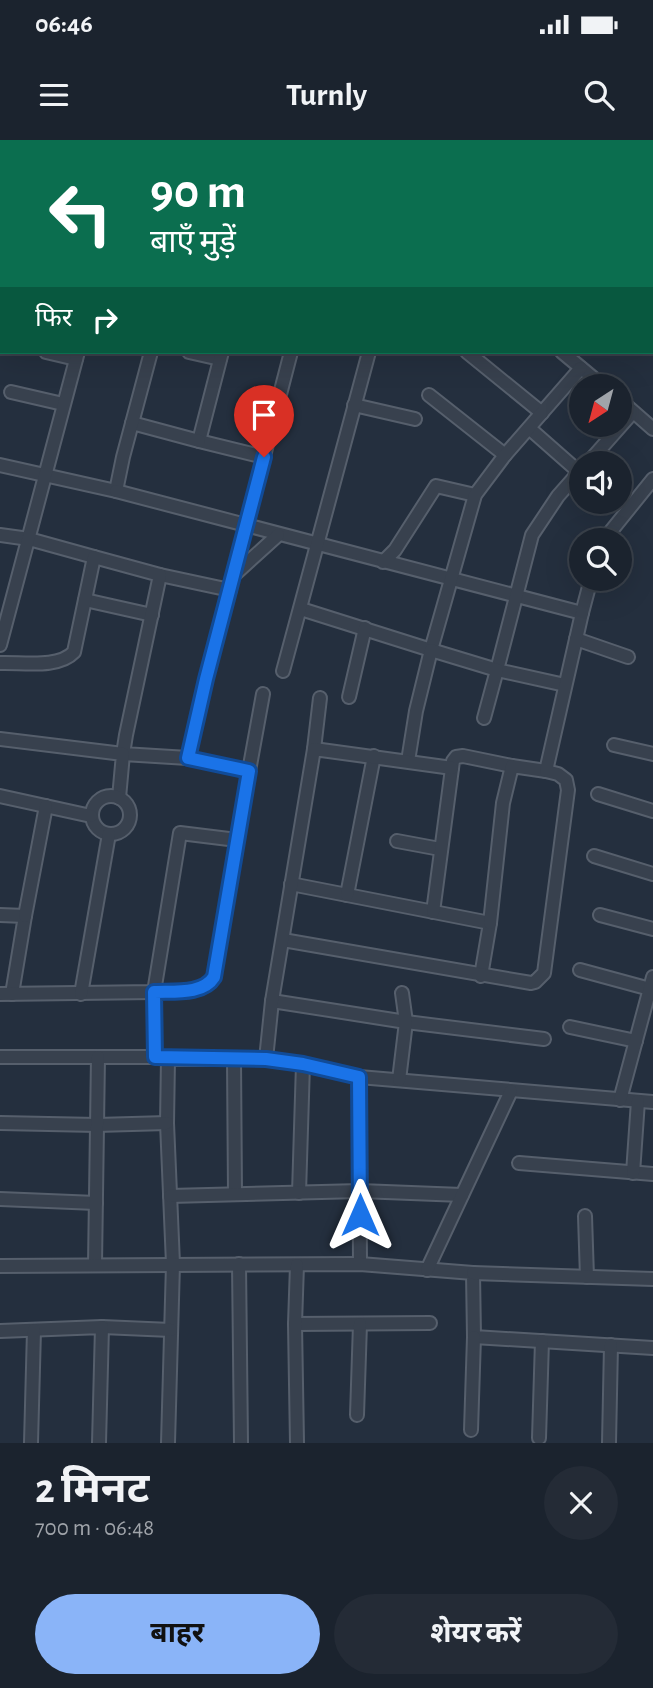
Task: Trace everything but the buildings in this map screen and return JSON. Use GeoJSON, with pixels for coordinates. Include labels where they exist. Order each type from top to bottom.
{"type":"FeatureCollection","features":[{"type":"Feature","properties":{"kind":"street"},"geometry":{"type":"LineString","coordinates":[[116,491],[150,354]]}},
{"type":"Feature","properties":{"kind":"street"},"geometry":{"type":"LineString","coordinates":[[188,758],[290,354]]}},
{"type":"Feature","properties":{"kind":"street"},"geometry":{"type":"LineString","coordinates":[[283,671],[368,354]]}},
{"type":"Feature","properties":{"kind":"street"},"geometry":{"type":"LineString","coordinates":[[469,354],[542,413]]}},
{"type":"Feature","properties":{"kind":"street"},"geometry":{"type":"LineString","coordinates":[[564,354],[588,374]]}},
{"type":"Feature","properties":{"kind":"street"},"geometry":{"type":"LineString","coordinates":[[199,441],[221,355]]}},
{"type":"Feature","properties":{"kind":"street"},"geometry":{"type":"LineString","coordinates":[[0,645],[4,616],[29,539],[77,356]]}},
{"type":"Feature","properties":{"kind":"street"},"geometry":{"type":"LineString","coordinates":[[408,761],[416,711],[431,650],[475,495],[505,455],[581,368]]}},
{"type":"Feature","properties":{"kind":"street"},"geometry":{"type":"LineString","coordinates":[[11,392],[63,404]]}},
{"type":"Feature","properties":{"kind":"street"},"geometry":{"type":"LineString","coordinates":[[429,394],[505,455]]}},
{"type":"Feature","properties":{"kind":"street"},"geometry":{"type":"LineString","coordinates":[[354,405],[415,419]]}},
{"type":"Feature","properties":{"kind":"street"},"geometry":{"type":"LineString","coordinates":[[598,451],[633,412],[653,429]]}},
{"type":"Feature","properties":{"kind":"street"},"geometry":{"type":"LineString","coordinates":[[132,423],[264,457]]}},
{"type":"Feature","properties":{"kind":"street"},"geometry":{"type":"LineString","coordinates":[[529,428],[569,459]]}},
{"type":"Feature","properties":{"kind":"street"},"geometry":{"type":"LineString","coordinates":[[0,465],[116,491],[582,612]]}},
{"type":"Feature","properties":{"kind":"street"},"geometry":{"type":"LineString","coordinates":[[614,528],[653,480]]}},
{"type":"Feature","properties":{"kind":"street"},"geometry":{"type":"LineString","coordinates":[[484,718],[532,535],[569,484]]}},
{"type":"Feature","properties":{"kind":"street"},"geometry":{"type":"LineString","coordinates":[[383,562],[395,550],[436,486],[475,495]]}},
{"type":"Feature","properties":{"kind":"street"},"geometry":{"type":"LineString","coordinates":[[0,535],[29,539],[160,575],[230,590]]}},
{"type":"Feature","properties":{"kind":"street"},"geometry":{"type":"LineString","coordinates":[[235,574],[278,535]]}},
{"type":"Feature","properties":{"kind":"street"},"geometry":{"type":"LineString","coordinates":[[0,663],[56,662],[67,659],[74,652],[94,556]]}},
{"type":"Feature","properties":{"kind":"street"},"geometry":{"type":"LineString","coordinates":[[119,798],[126,735],[160,575]]}},
{"type":"Feature","properties":{"kind":"street"},"geometry":{"type":"LineString","coordinates":[[546,771],[588,591]]}},
{"type":"Feature","properties":{"kind":"street"},"geometry":{"type":"LineString","coordinates":[[85,600],[152,615]]}},
{"type":"Feature","properties":{"kind":"street"},"geometry":{"type":"LineString","coordinates":[[301,609],[497,670],[565,685]]}},
{"type":"Feature","properties":{"kind":"street"},"geometry":{"type":"LineString","coordinates":[[349,696],[365,628]]}},
{"type":"Feature","properties":{"kind":"street"},"geometry":{"type":"LineString","coordinates":[[576,639],[628,657]]}},
{"type":"Feature","properties":{"kind":"street"},"geometry":{"type":"LineString","coordinates":[[46,806],[25,916],[6,994],[154,992],[199,989],[210,984],[214,977],[263,694]]}},
{"type":"Feature","properties":{"kind":"street"},"geometry":{"type":"LineString","coordinates":[[266,1059],[272,1001],[320,698]]}},
{"type":"Feature","properties":{"kind":"street"},"geometry":{"type":"LineString","coordinates":[[0,739],[124,754],[188,758],[249,771]]}},
{"type":"Feature","properties":{"kind":"street"},"geometry":{"type":"LineString","coordinates":[[614,745],[653,754]]}},
{"type":"Feature","properties":{"kind":"street"},"geometry":{"type":"LineString","coordinates":[[314,749],[452,768]]}},
{"type":"Feature","properties":{"kind":"street"},"geometry":{"type":"LineString","coordinates":[[347,895],[373,756]]}},
{"type":"Feature","properties":{"kind":"street"},"geometry":{"type":"LineString","coordinates":[[283,940],[481,976],[536,982],[544,973],[568,790],[566,780],[558,774],[546,771],[464,756],[456,757],[452,768],[433,912]]}},
{"type":"Feature","properties":{"kind":"street"},"geometry":{"type":"LineString","coordinates":[[481,976],[490,923],[503,803],[512,766]]}},
{"type":"Feature","properties":{"kind":"street"},"geometry":{"type":"LineString","coordinates":[[598,794],[653,811]]}},
{"type":"Feature","properties":{"kind":"street"},"geometry":{"type":"LineString","coordinates":[[0,796],[91,816]]}},
{"type":"Feature","properties":{"kind":"street"},"geometry":{"type":"LineString","coordinates":[[103,798],[119,798],[129,809],[130,819],[120,832],[109,834],[95,826],[91,816],[94,805],[103,798]]}},
{"type":"Feature","properties":{"kind":"street"},"geometry":{"type":"LineString","coordinates":[[155,1057],[154,992],[180,833],[237,840]]}},
{"type":"Feature","properties":{"kind":"street"},"geometry":{"type":"LineString","coordinates":[[109,834],[117,853]]}},
{"type":"Feature","properties":{"kind":"street"},"geometry":{"type":"LineString","coordinates":[[81,994],[109,834]]}},
{"type":"Feature","properties":{"kind":"street"},"geometry":{"type":"LineString","coordinates":[[397,841],[440,849]]}},
{"type":"Feature","properties":{"kind":"street"},"geometry":{"type":"LineString","coordinates":[[594,856],[653,874]]}},
{"type":"Feature","properties":{"kind":"street"},"geometry":{"type":"LineString","coordinates":[[291,884],[490,923]]}},
{"type":"Feature","properties":{"kind":"street"},"geometry":{"type":"LineString","coordinates":[[0,915],[25,916]]}},
{"type":"Feature","properties":{"kind":"street"},"geometry":{"type":"LineString","coordinates":[[600,915],[653,929]]}},
{"type":"Feature","properties":{"kind":"street"},"geometry":{"type":"LineString","coordinates":[[580,970],[651,983],[620,1100]]}},
{"type":"Feature","properties":{"kind":"street"},"geometry":{"type":"LineString","coordinates":[[399,1080],[406,1022],[402,993]]}},
{"type":"Feature","properties":{"kind":"street"},"geometry":{"type":"LineString","coordinates":[[272,1001],[406,1022],[544,1039]]}},
{"type":"Feature","properties":{"kind":"street"},"geometry":{"type":"LineString","coordinates":[[570,1027],[636,1041]]}},
{"type":"Feature","properties":{"kind":"street"},"geometry":{"type":"LineString","coordinates":[[0,1056],[266,1059],[303,1064],[359,1077],[653,1102]]}},
{"type":"Feature","properties":{"kind":"street"},"geometry":{"type":"LineString","coordinates":[[94,1264],[98,1057]]}},
{"type":"Feature","properties":{"kind":"street"},"geometry":{"type":"LineString","coordinates":[[168,1059],[167,1123],[173,1264],[168,1443]]}},
{"type":"Feature","properties":{"kind":"street"},"geometry":{"type":"LineString","coordinates":[[234,1060],[235,1194]]}},
{"type":"Feature","properties":{"kind":"street"},"geometry":{"type":"LineString","coordinates":[[299,1193],[303,1064]]}},
{"type":"Feature","properties":{"kind":"street"},"geometry":{"type":"LineString","coordinates":[[359,1077],[360,1265]]}},
{"type":"Feature","properties":{"kind":"street"},"geometry":{"type":"LineString","coordinates":[[427,1270],[512,1091]]}},
{"type":"Feature","properties":{"kind":"street"},"geometry":{"type":"LineString","coordinates":[[634,1173],[638,1101]]}},
{"type":"Feature","properties":{"kind":"street"},"geometry":{"type":"LineString","coordinates":[[0,1122],[97,1125],[167,1123]]}},
{"type":"Feature","properties":{"kind":"street"},"geometry":{"type":"LineString","coordinates":[[519,1163],[653,1174]]}},
{"type":"Feature","properties":{"kind":"street"},"geometry":{"type":"LineString","coordinates":[[170,1196],[360,1191],[462,1195]]}},
{"type":"Feature","properties":{"kind":"street"},"geometry":{"type":"LineString","coordinates":[[0,1199],[96,1203]]}},
{"type":"Feature","properties":{"kind":"street"},"geometry":{"type":"LineString","coordinates":[[586,1216],[587,1277]]}},
{"type":"Feature","properties":{"kind":"street"},"geometry":{"type":"LineString","coordinates":[[239,1264],[241,1443]]}},
{"type":"Feature","properties":{"kind":"street"},"geometry":{"type":"LineString","coordinates":[[297,1443],[295,1324],[298,1265]]}},
{"type":"Feature","properties":{"kind":"street"},"geometry":{"type":"LineString","coordinates":[[0,1266],[360,1265],[473,1273],[653,1279]]}},
{"type":"Feature","properties":{"kind":"street"},"geometry":{"type":"LineString","coordinates":[[471,1430],[473,1273]]}},
{"type":"Feature","properties":{"kind":"street"},"geometry":{"type":"LineString","coordinates":[[295,1324],[430,1323]]}},
{"type":"Feature","properties":{"kind":"street"},"geometry":{"type":"LineString","coordinates":[[357,1415],[360,1324]]}},
{"type":"Feature","properties":{"kind":"street"},"geometry":{"type":"LineString","coordinates":[[0,1331],[102,1326],[171,1331]]}},
{"type":"Feature","properties":{"kind":"street"},"geometry":{"type":"LineString","coordinates":[[99,1443],[102,1326]]}},
{"type":"Feature","properties":{"kind":"street"},"geometry":{"type":"LineString","coordinates":[[31,1443],[34,1330]]}},
{"type":"Feature","properties":{"kind":"street"},"geometry":{"type":"LineString","coordinates":[[474,1337],[653,1348]]}},
{"type":"Feature","properties":{"kind":"street"},"geometry":{"type":"LineString","coordinates":[[539,1438],[542,1340]]}},
{"type":"Feature","properties":{"kind":"street"},"geometry":{"type":"LineString","coordinates":[[609,1443],[611,1345]]}},
{"type":"Feature","properties":{"kind":"route"},"geometry":{"type":"LineString","coordinates":[[264,457],[188,758],[249,771],[214,977],[210,984],[199,989],[154,992],[155,1057],[266,1059],[303,1064],[359,1077],[360,1215]]}}]}
